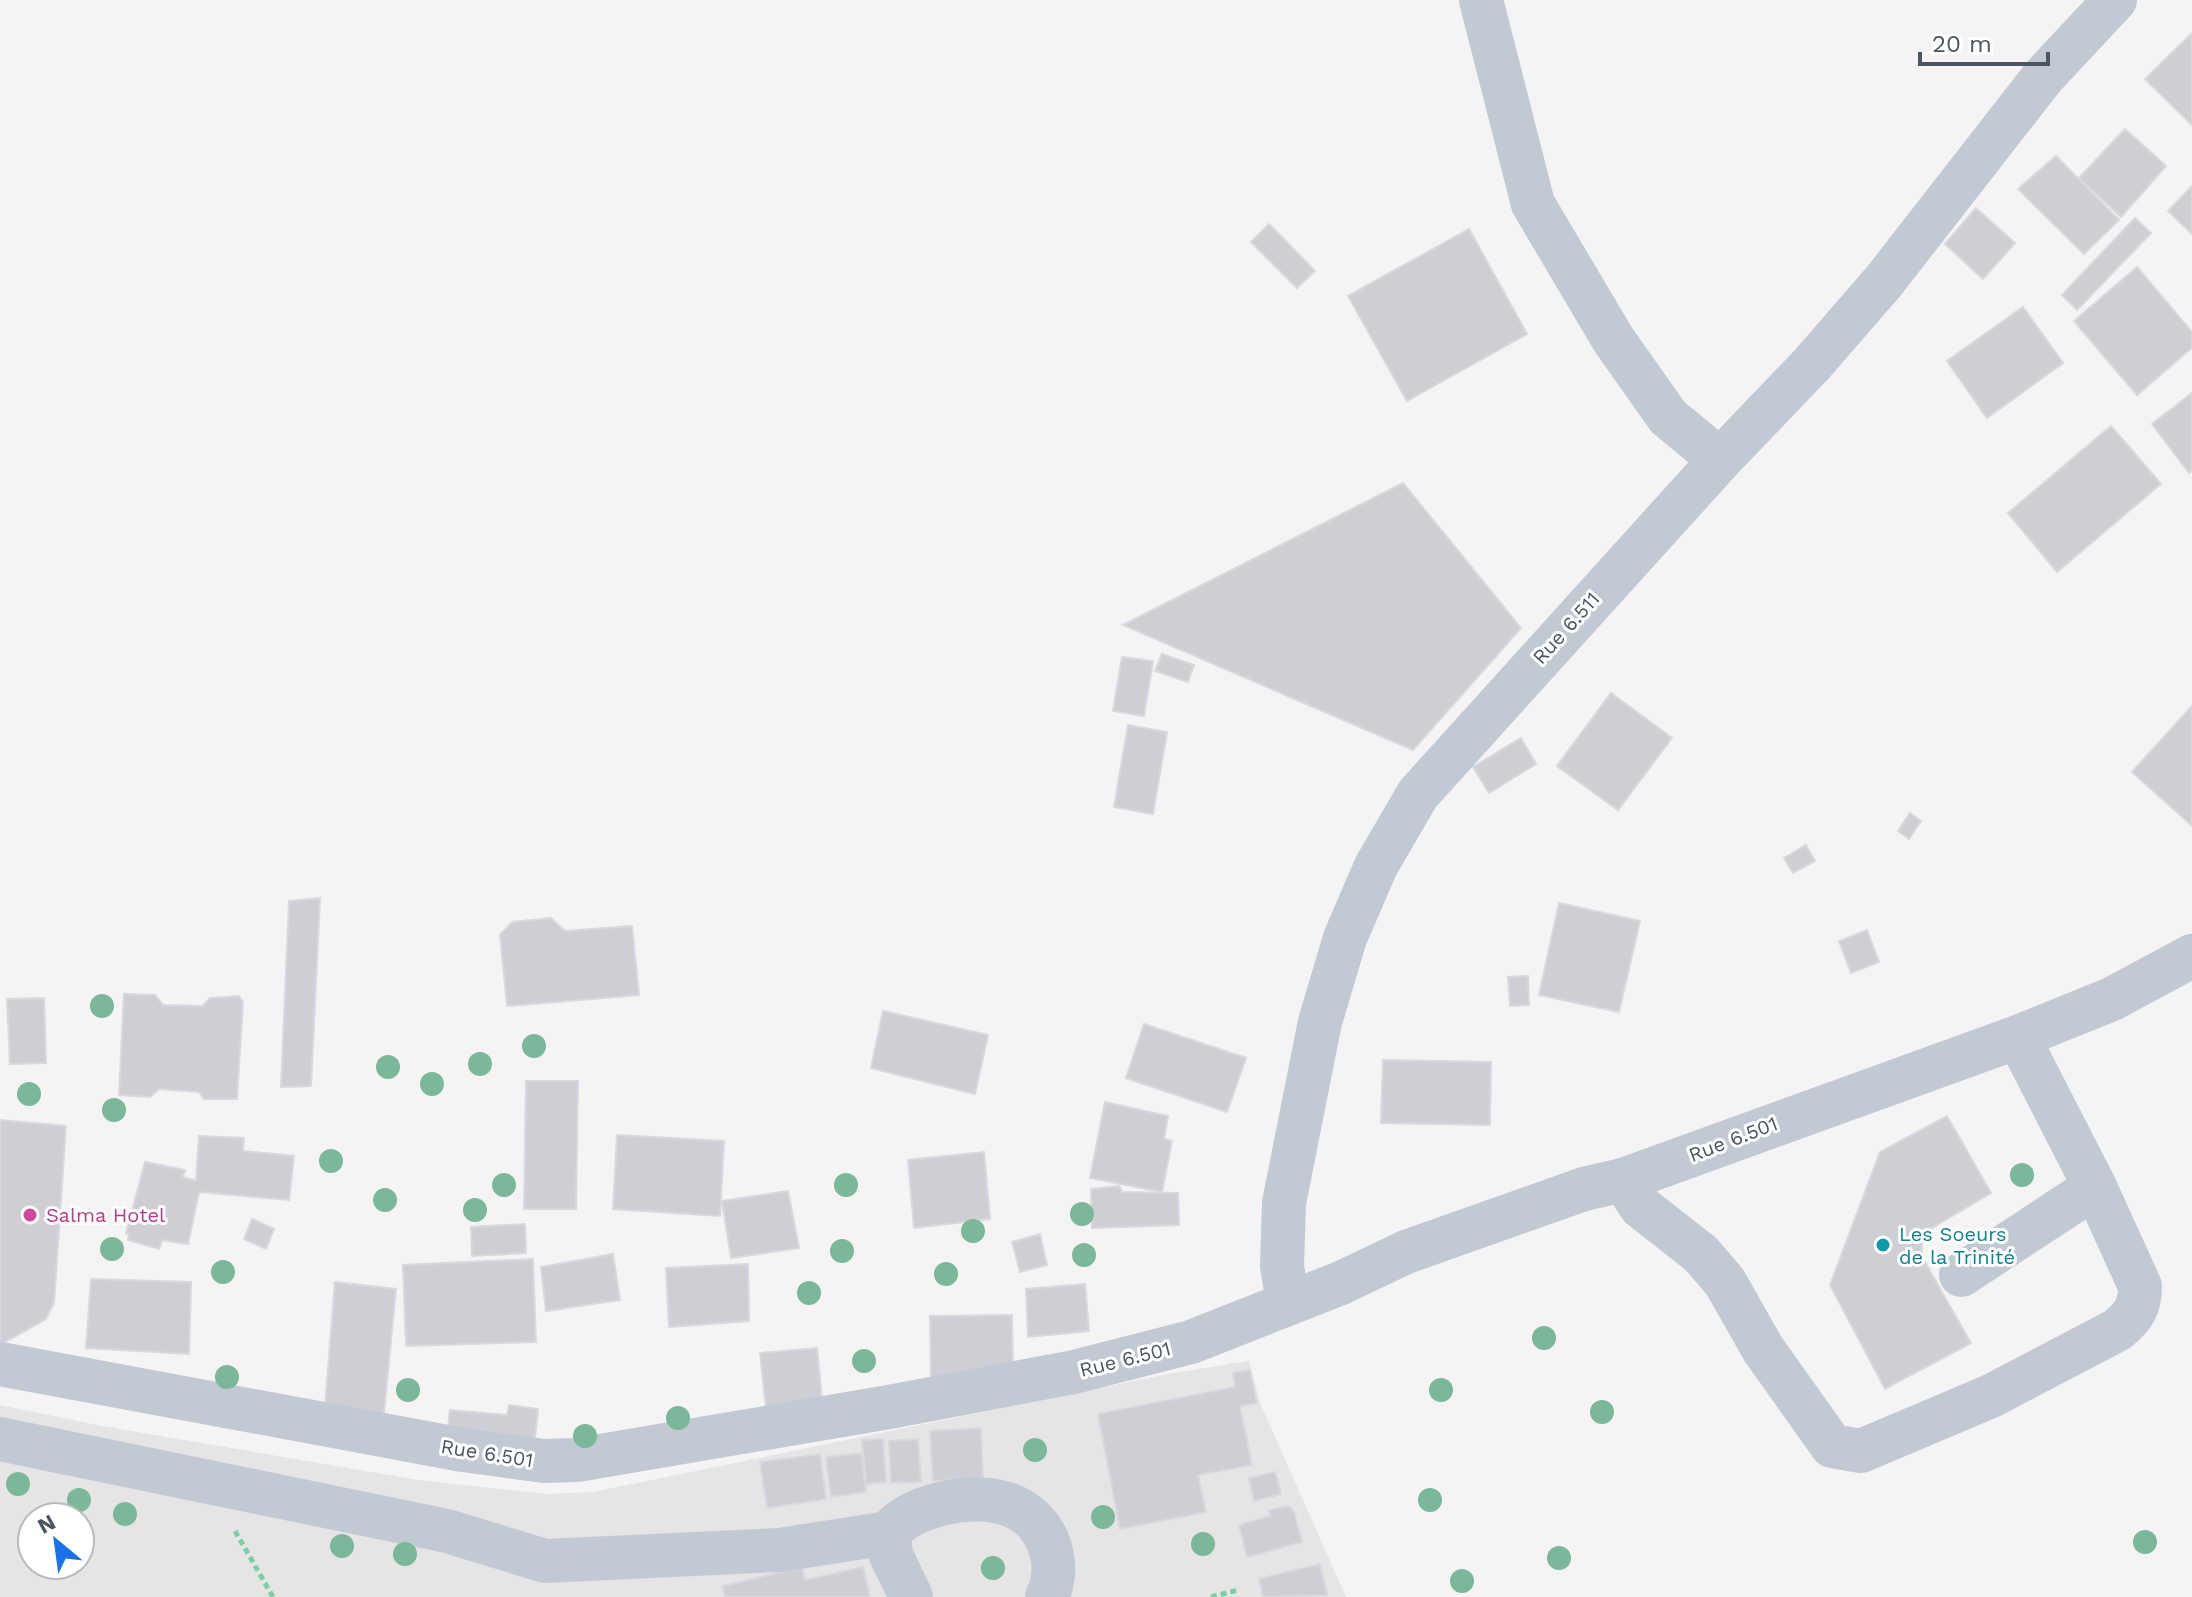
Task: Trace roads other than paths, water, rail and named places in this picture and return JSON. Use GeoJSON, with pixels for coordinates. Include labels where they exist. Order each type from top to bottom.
{"type":"FeatureCollection","features":[{"type":"Feature","properties":{"kind":"street"},"geometry":{"type":"LineString","coordinates":[[1481,0],[1533,204],[1613,339],[1668,417],[1720,460]]}},
{"type":"Feature","properties":{"kind":"street","name":"Rue 6.511"},"geometry":{"type":"LineString","coordinates":[[1288,1303],[1282,1266],[1284,1203],[1320,1022],[1345,938],[1376,866],[1418,794],[1720,460],[1812,364],[1884,281],[2014,112],[2115,0]]}},
{"type":"Feature","properties":{"kind":"street","name":"Rue 6.501"},"geometry":{"type":"LineString","coordinates":[[0,1364],[463,1450],[544,1461],[577,1460],[889,1407],[1074,1372],[1191,1342],[1341,1283],[1406,1252],[1584,1189],[1623,1180],[2018,1037],[2112,999],[2192,956]]}},
{"type":"Feature","properties":{"kind":"street"},"geometry":{"type":"LineString","coordinates":[[1623,1180],[1641,1207],[1701,1254],[1725,1282],[1763,1349],[1832,1446],[1861,1451],[1991,1396],[2117,1330],[2132,1318],[2140,1302],[2140,1286],[2095,1187],[2018,1037]]}},
{"type":"Feature","properties":{"kind":"street"},"geometry":{"type":"LineString","coordinates":[[1961,1275],[2095,1187]]}},
{"type":"Feature","properties":{"kind":"street"},"geometry":{"type":"LineString","coordinates":[[0,1439],[447,1531],[545,1561],[779,1550],[889,1533]]}},
{"type":"Feature","properties":{"kind":"street"},"geometry":{"type":"LineString","coordinates":[[911,1597],[891,1555],[889,1533],[899,1520],[940,1506],[972,1500],[1007,1503],[1034,1522],[1054,1552],[1055,1574],[1047,1597]]}},
{"type":"Feature","properties":{"kind":"place","name":"Salma Hotel"},"geometry":{"type":"Point","coordinates":[30,1215]}},
{"type":"Feature","properties":{"kind":"place","name":"Les Soeurs de la Trinité"},"geometry":{"type":"Point","coordinates":[1883,1245]}}]}
